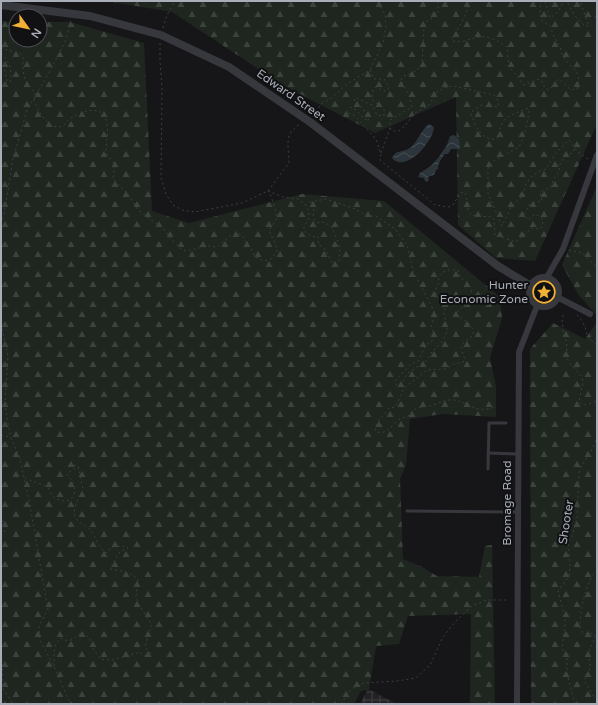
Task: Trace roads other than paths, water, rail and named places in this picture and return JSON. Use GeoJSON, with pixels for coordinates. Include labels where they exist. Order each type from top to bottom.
{"type":"FeatureCollection","features":[{"type":"Feature","properties":{"kind":"street","name":"Edward Street"},"geometry":{"type":"LineString","coordinates":[[1,5],[90,16],[161,35],[229,67],[310,122],[498,266],[531,286]]}},
{"type":"Feature","properties":{"kind":"street"},"geometry":{"type":"LineString","coordinates":[[547,277],[563,248],[597,155]]}},
{"type":"Feature","properties":{"kind":"street"},"geometry":{"type":"LineString","coordinates":[[547,277],[559,287],[559,298],[552,306],[547,308],[537,306],[533,303],[529,295],[531,286],[538,279],[547,277]]}},
{"type":"Feature","properties":{"kind":"street"},"geometry":{"type":"LineString","coordinates":[[559,298],[590,314]]}},
{"type":"Feature","properties":{"kind":"street","name":"Bromage Road"},"geometry":{"type":"LineString","coordinates":[[517,704],[518,352],[537,306]]}},
{"type":"Feature","properties":{"kind":"lane"},"geometry":{"type":"LineString","coordinates":[[488,469],[489,423],[506,423]]}},
{"type":"Feature","properties":{"kind":"lane"},"geometry":{"type":"LineString","coordinates":[[488,453],[518,454]]}},
{"type":"Feature","properties":{"kind":"lane"},"geometry":{"type":"LineString","coordinates":[[407,511],[518,512]]}},
{"type":"Feature","properties":{"kind":"water"},"geometry":{"type":"Polygon","coordinates":[[[429,124],[434,127],[432,133],[424,148],[418,154],[404,162],[397,162],[392,158],[397,152],[411,147],[429,124]]]}},
{"type":"Feature","properties":{"kind":"water"},"geometry":{"type":"Polygon","coordinates":[[[454,135],[459,139],[460,149],[451,149],[448,154],[445,154],[440,161],[438,169],[434,175],[428,177],[429,180],[427,182],[424,178],[418,177],[420,173],[431,166],[438,158],[447,145],[450,136],[454,135]]]}},
{"type":"Feature","properties":{"kind":"place","name":"Hunter Economic Zone"},"geometry":{"type":"Point","coordinates":[544,292]}}]}
